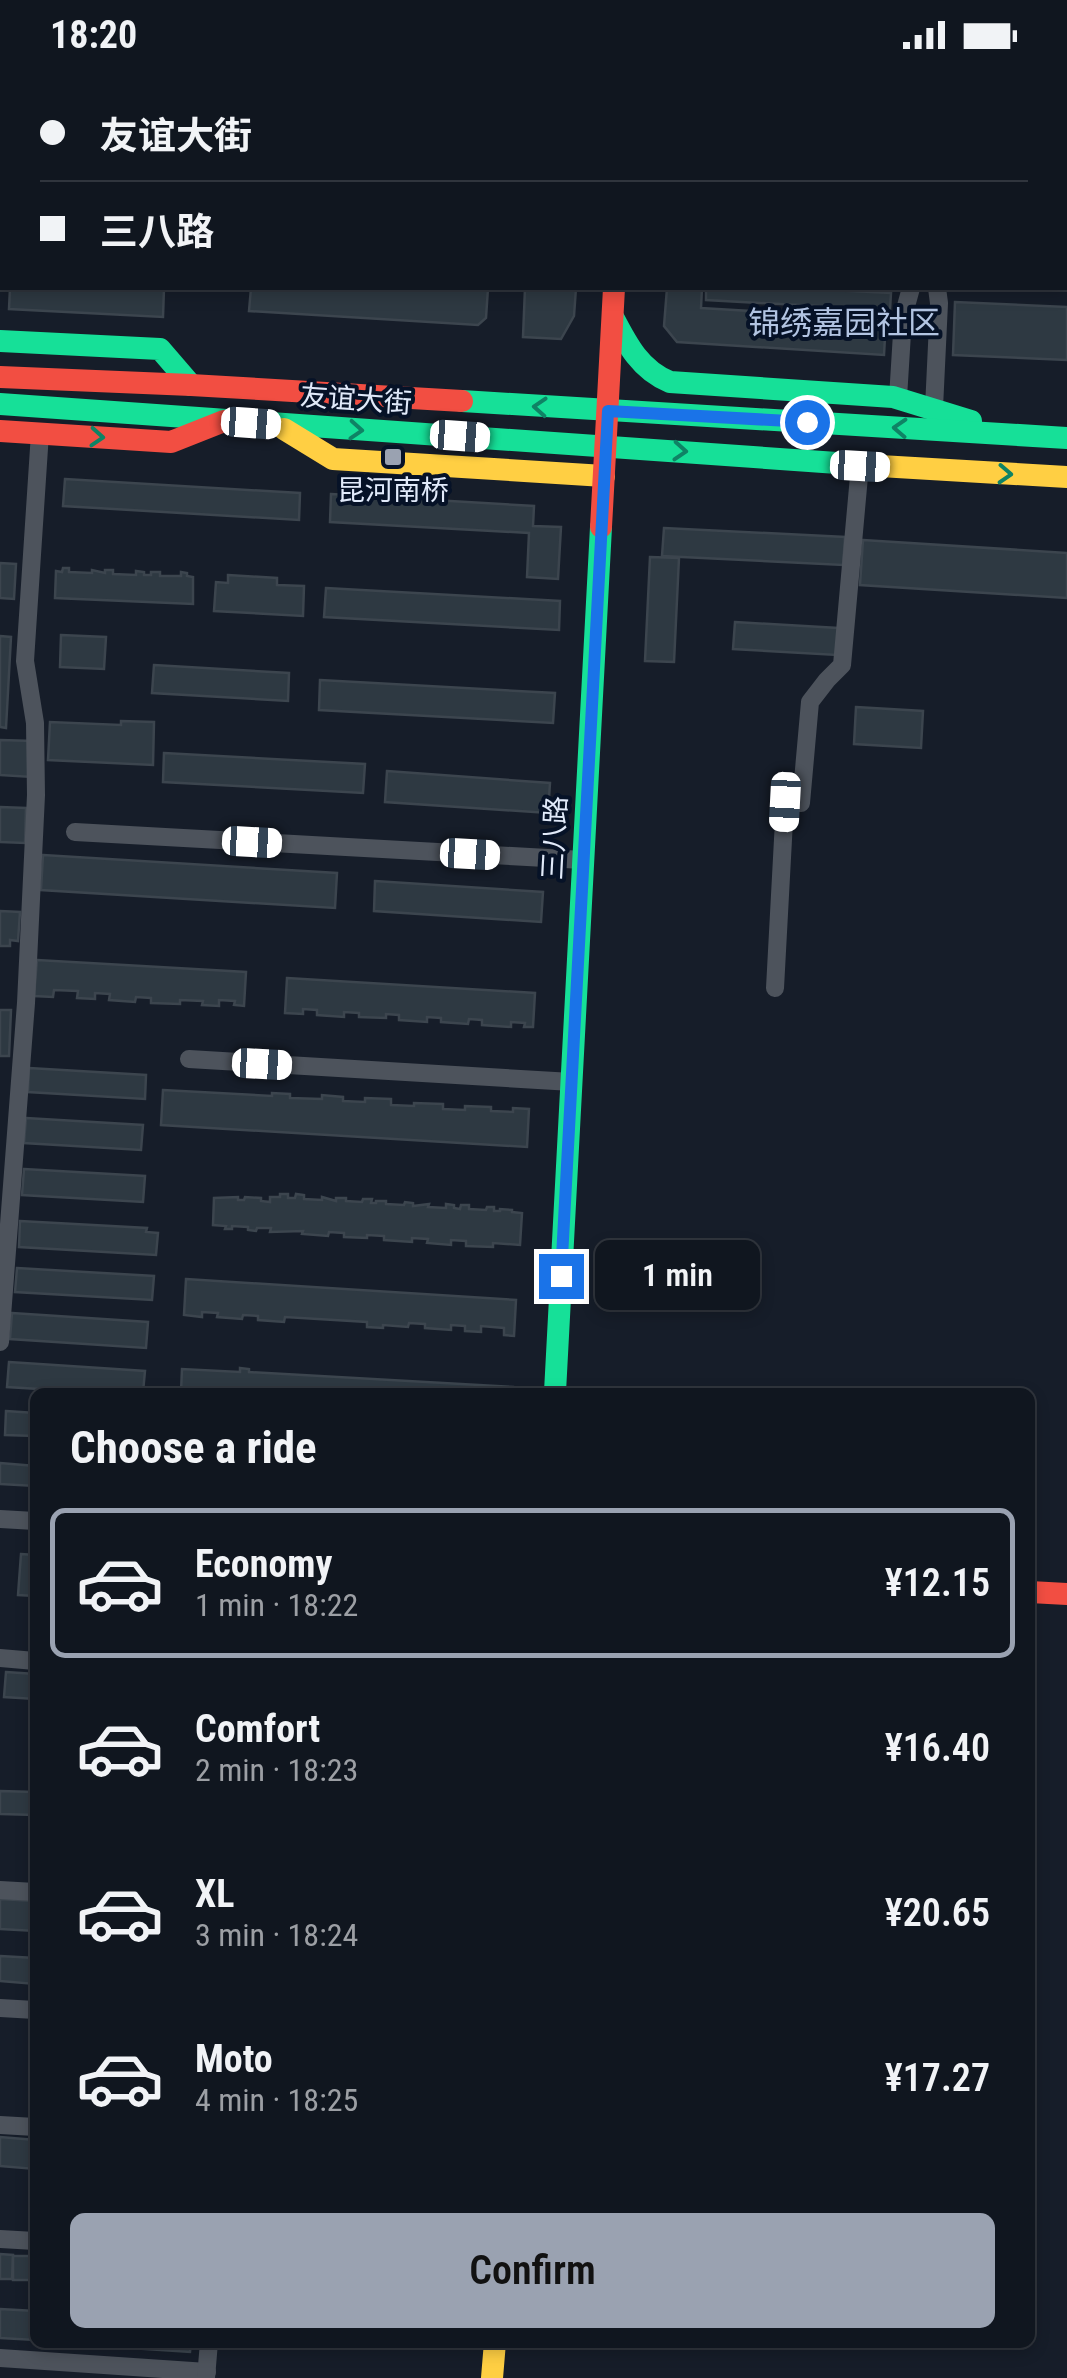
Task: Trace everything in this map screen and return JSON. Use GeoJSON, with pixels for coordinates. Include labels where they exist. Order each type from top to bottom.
{"type":"FeatureCollection","features":[{"type":"Feature","properties":{"kind":"main road","name":"三八路"},"geometry":{"type":"LineString","coordinates":[[555,1388],[614,290]]}},
{"type":"Feature","properties":{"kind":"main road"},"geometry":{"type":"LineString","coordinates":[[612,317],[637,360],[648,372],[670,382],[898,398],[1006,434]]}},
{"type":"Feature","properties":{"kind":"main road"},"geometry":{"type":"LineString","coordinates":[[0,341],[160,349],[191,386]]}},
{"type":"Feature","properties":{"kind":"main road","name":"友谊大街"},"geometry":{"type":"LineString","coordinates":[[0,377],[1067,438]]}},
{"type":"Feature","properties":{"kind":"main road","name":"友谊大街"},"geometry":{"type":"LineString","coordinates":[[0,404],[860,466],[1067,477]]}},
{"type":"Feature","properties":{"kind":"main road"},"geometry":{"type":"LineString","coordinates":[[0,432],[171,442],[224,421]]}},
{"type":"Feature","properties":{"kind":"main road"},"geometry":{"type":"LineString","coordinates":[[277,424],[340,460],[604,476]]}},
{"type":"Feature","properties":{"kind":"main road"},"geometry":{"type":"LineString","coordinates":[[1035,1592],[1067,1594]]}},
{"type":"Feature","properties":{"kind":"main road"},"geometry":{"type":"LineString","coordinates":[[492,2378],[494,2348]]}},
{"type":"Feature","properties":{"kind":"street"},"geometry":{"type":"LineString","coordinates":[[898,398],[904,317],[911,290]]}},
{"type":"Feature","properties":{"kind":"street"},"geometry":{"type":"LineString","coordinates":[[934,408],[937,290]]}},
{"type":"Feature","properties":{"kind":"street"},"geometry":{"type":"LineString","coordinates":[[0,1342],[26,1003],[36,795],[36,724],[24,662],[40,434]]}},
{"type":"Feature","properties":{"kind":"street"},"geometry":{"type":"LineString","coordinates":[[775,988],[785,802],[802,803],[810,702],[842,665],[860,466]]}},
{"type":"Feature","properties":{"kind":"street"},"geometry":{"type":"LineString","coordinates":[[75,832],[583,860]]}},
{"type":"Feature","properties":{"kind":"street"},"geometry":{"type":"LineString","coordinates":[[189,1060],[572,1082]]}},
{"type":"Feature","properties":{"kind":"street"},"geometry":{"type":"LineString","coordinates":[[0,1520],[30,1522]]}},
{"type":"Feature","properties":{"kind":"street"},"geometry":{"type":"LineString","coordinates":[[0,1658],[30,1661]]}},
{"type":"Feature","properties":{"kind":"street"},"geometry":{"type":"LineString","coordinates":[[0,1890],[30,1892]]}},
{"type":"Feature","properties":{"kind":"street"},"geometry":{"type":"LineString","coordinates":[[0,2008],[30,2010]]}},
{"type":"Feature","properties":{"kind":"street"},"geometry":{"type":"LineString","coordinates":[[0,2125],[30,2128]]}},
{"type":"Feature","properties":{"kind":"street"},"geometry":{"type":"LineString","coordinates":[[0,2239],[30,2242]]}},
{"type":"Feature","properties":{"kind":"street"},"geometry":{"type":"LineString","coordinates":[[0,2358],[207,2375],[209,2348]]}},
{"type":"Feature","properties":{"kind":"building"},"geometry":{"type":"Polygon","coordinates":[[[10,290],[164,290],[163,317],[9,309],[10,290]]]}},
{"type":"Feature","properties":{"kind":"building"},"geometry":{"type":"Polygon","coordinates":[[[251,290],[488,290],[486,318],[478,325],[249,311],[251,290]]]}},
{"type":"Feature","properties":{"kind":"building"},"geometry":{"type":"Polygon","coordinates":[[[525,290],[576,290],[574,316],[561,339],[523,337],[525,290]]]}},
{"type":"Feature","properties":{"kind":"building"},"geometry":{"type":"Polygon","coordinates":[[[667,290],[702,290],[701,308],[886,319],[884,355],[677,342],[664,326],[667,290]]]}},
{"type":"Feature","properties":{"kind":"building"},"geometry":{"type":"Polygon","coordinates":[[[706,290],[891,293],[890,310],[706,300],[706,290]]]}},
{"type":"Feature","properties":{"kind":"building"},"geometry":{"type":"Polygon","coordinates":[[[955,302],[1067,307],[1067,360],[953,355],[955,302]]]}},
{"type":"Feature","properties":{"kind":"building"},"geometry":{"type":"Polygon","coordinates":[[[65,479],[300,493],[299,520],[63,506],[65,479]]]}},
{"type":"Feature","properties":{"kind":"building"},"geometry":{"type":"Polygon","coordinates":[[[331,494],[534,506],[533,526],[561,527],[558,579],[527,577],[529,533],[330,522],[331,494]]]}},
{"type":"Feature","properties":{"kind":"building"},"geometry":{"type":"Polygon","coordinates":[[[664,528],[845,537],[843,565],[662,556],[664,528]]]}},
{"type":"Feature","properties":{"kind":"building"},"geometry":{"type":"Polygon","coordinates":[[[863,540],[1067,553],[1067,598],[860,585],[863,540]]]}},
{"type":"Feature","properties":{"kind":"building"},"geometry":{"type":"Polygon","coordinates":[[[650,557],[679,558],[674,662],[645,661],[650,557]]]}},
{"type":"Feature","properties":{"kind":"building"},"geometry":{"type":"Polygon","coordinates":[[[0,563],[16,564],[14,599],[0,598],[0,563]]]}},
{"type":"Feature","properties":{"kind":"building"},"geometry":{"type":"Polygon","coordinates":[[[69,568],[69,572],[113,570],[113,574],[136,575],[136,571],[144,575],[160,572],[160,576],[187,573],[193,577],[193,604],[55,598],[56,571],[62,572],[69,568]]]}},
{"type":"Feature","properties":{"kind":"building"},"geometry":{"type":"Polygon","coordinates":[[[228,575],[277,578],[277,585],[304,586],[303,616],[214,611],[216,582],[228,583],[228,575]]]}},
{"type":"Feature","properties":{"kind":"building"},"geometry":{"type":"Polygon","coordinates":[[[326,588],[560,601],[559,630],[324,617],[326,588]]]}},
{"type":"Feature","properties":{"kind":"building"},"geometry":{"type":"Polygon","coordinates":[[[735,622],[838,628],[837,655],[733,649],[735,622]]]}},
{"type":"Feature","properties":{"kind":"building"},"geometry":{"type":"Polygon","coordinates":[[[61,635],[106,637],[104,669],[60,667],[61,635]]]}},
{"type":"Feature","properties":{"kind":"building"},"geometry":{"type":"Polygon","coordinates":[[[0,636],[11,637],[6,728],[0,727],[0,636]]]}},
{"type":"Feature","properties":{"kind":"building"},"geometry":{"type":"Polygon","coordinates":[[[154,665],[289,673],[288,701],[152,693],[154,665]]]}},
{"type":"Feature","properties":{"kind":"building"},"geometry":{"type":"Polygon","coordinates":[[[320,680],[555,693],[553,723],[319,710],[320,680]]]}},
{"type":"Feature","properties":{"kind":"building"},"geometry":{"type":"Polygon","coordinates":[[[856,707],[923,711],[921,748],[854,744],[856,707]]]}},
{"type":"Feature","properties":{"kind":"building"},"geometry":{"type":"Polygon","coordinates":[[[121,721],[154,722],[153,765],[48,760],[50,722],[121,725],[121,721]]]}},
{"type":"Feature","properties":{"kind":"building"},"geometry":{"type":"Polygon","coordinates":[[[0,740],[34,741],[32,777],[0,775],[0,740]]]}},
{"type":"Feature","properties":{"kind":"building"},"geometry":{"type":"Polygon","coordinates":[[[164,753],[365,764],[363,793],[163,782],[164,753]]]}},
{"type":"Feature","properties":{"kind":"building"},"geometry":{"type":"Polygon","coordinates":[[[387,771],[550,783],[548,813],[385,802],[387,771]]]}},
{"type":"Feature","properties":{"kind":"building"},"geometry":{"type":"Polygon","coordinates":[[[0,807],[26,808],[25,843],[0,842],[0,807]]]}},
{"type":"Feature","properties":{"kind":"building"},"geometry":{"type":"Polygon","coordinates":[[[43,855],[337,873],[335,908],[41,890],[43,855]]]}},
{"type":"Feature","properties":{"kind":"building"},"geometry":{"type":"Polygon","coordinates":[[[375,881],[543,892],[541,922],[374,911],[375,881]]]}},
{"type":"Feature","properties":{"kind":"building"},"geometry":{"type":"Polygon","coordinates":[[[0,911],[20,912],[18,941],[10,940],[10,946],[0,946],[0,911]]]}},
{"type":"Feature","properties":{"kind":"building"},"geometry":{"type":"Polygon","coordinates":[[[37,960],[246,972],[244,1006],[219,1000],[219,1006],[202,1005],[203,1001],[151,1003],[151,998],[136,997],[135,1002],[109,1000],[110,994],[95,993],[95,999],[77,998],[78,991],[54,990],[53,997],[34,996],[37,960]]]}},
{"type":"Feature","properties":{"kind":"building"},"geometry":{"type":"Polygon","coordinates":[[[287,978],[535,993],[533,1027],[511,1022],[511,1027],[482,1025],[482,1020],[469,1019],[468,1024],[427,1017],[427,1022],[399,1020],[399,1015],[386,1014],[386,1018],[344,1012],[344,1017],[317,1015],[317,1010],[303,1009],[303,1014],[285,1013],[287,978]]]}},
{"type":"Feature","properties":{"kind":"building"},"geometry":{"type":"Polygon","coordinates":[[[0,1010],[11,1010],[9,1056],[0,1056],[0,1010]]]}},
{"type":"Feature","properties":{"kind":"building"},"geometry":{"type":"Polygon","coordinates":[[[29,1068],[146,1075],[145,1099],[28,1092],[29,1068]]]}},
{"type":"Feature","properties":{"kind":"building"},"geometry":{"type":"Polygon","coordinates":[[[163,1090],[290,1094],[290,1098],[322,1099],[322,1095],[365,1102],[365,1098],[391,1099],[391,1105],[443,1104],[443,1109],[529,1109],[527,1147],[161,1125],[163,1090]]]}},
{"type":"Feature","properties":{"kind":"building"},"geometry":{"type":"Polygon","coordinates":[[[26,1118],[143,1125],[141,1150],[24,1143],[26,1118]]]}},
{"type":"Feature","properties":{"kind":"building"},"geometry":{"type":"Polygon","coordinates":[[[24,1169],[145,1176],[143,1202],[22,1195],[24,1169]]]}},
{"type":"Feature","properties":{"kind":"building"},"geometry":{"type":"Polygon","coordinates":[[[288,1194],[288,1198],[295,1198],[296,1194],[304,1195],[304,1199],[372,1199],[371,1203],[512,1210],[522,1213],[520,1245],[466,1246],[466,1241],[451,1240],[451,1245],[427,1243],[428,1239],[412,1238],[412,1242],[384,1240],[384,1236],[344,1237],[344,1233],[329,1232],[328,1236],[213,1225],[214,1198],[261,1198],[270,1202],[270,1197],[288,1194]]]}},
{"type":"Feature","properties":{"kind":"building"},"geometry":{"type":"Polygon","coordinates":[[[20,1221],[147,1228],[146,1232],[158,1233],[156,1255],[19,1247],[20,1221]]]}},
{"type":"Feature","properties":{"kind":"building"},"geometry":{"type":"Polygon","coordinates":[[[17,1268],[154,1276],[152,1300],[15,1292],[17,1268]]]}},
{"type":"Feature","properties":{"kind":"building"},"geometry":{"type":"Polygon","coordinates":[[[186,1279],[516,1300],[514,1336],[504,1335],[504,1328],[481,1326],[481,1332],[451,1325],[451,1330],[409,1323],[408,1327],[383,1328],[367,1327],[367,1322],[285,1317],[284,1322],[258,1320],[258,1316],[217,1317],[218,1313],[202,1312],[202,1317],[184,1315],[186,1279]]]}},
{"type":"Feature","properties":{"kind":"building"},"geometry":{"type":"Polygon","coordinates":[[[12,1313],[148,1322],[146,1348],[10,1339],[12,1313]]]}},
{"type":"Feature","properties":{"kind":"building"},"geometry":{"type":"Polygon","coordinates":[[[9,1362],[145,1371],[143,1388],[7,1387],[9,1362]]]}},
{"type":"Feature","properties":{"kind":"building"},"geometry":{"type":"Polygon","coordinates":[[[240,1368],[249,1372],[513,1388],[181,1388],[182,1369],[240,1372],[240,1368]]]}},
{"type":"Feature","properties":{"kind":"building"},"geometry":{"type":"Polygon","coordinates":[[[6,1411],[30,1413],[30,1436],[5,1435],[6,1411]]]}},
{"type":"Feature","properties":{"kind":"building"},"geometry":{"type":"Polygon","coordinates":[[[0,1463],[30,1466],[30,1486],[0,1484],[0,1463]]]}},
{"type":"Feature","properties":{"kind":"building"},"geometry":{"type":"Polygon","coordinates":[[[21,1554],[30,1555],[30,1596],[18,1595],[21,1554]]]}},
{"type":"Feature","properties":{"kind":"building"},"geometry":{"type":"Polygon","coordinates":[[[6,1672],[30,1674],[30,1699],[4,1697],[6,1672]]]}},
{"type":"Feature","properties":{"kind":"building"},"geometry":{"type":"Polygon","coordinates":[[[0,1791],[30,1792],[30,1815],[0,1814],[0,1791]]]}},
{"type":"Feature","properties":{"kind":"building"},"geometry":{"type":"Polygon","coordinates":[[[0,1899],[30,1901],[30,1931],[0,1929],[0,1899]]]}},
{"type":"Feature","properties":{"kind":"building"},"geometry":{"type":"Polygon","coordinates":[[[0,1956],[30,1958],[30,1984],[0,1981],[0,1956]]]}},
{"type":"Feature","properties":{"kind":"building"},"geometry":{"type":"Polygon","coordinates":[[[0,2137],[30,2140],[30,2169],[0,2166],[0,2137]]]}},
{"type":"Feature","properties":{"kind":"building"},"geometry":{"type":"Polygon","coordinates":[[[0,2254],[13,2255],[12,2279],[0,2279],[0,2254]]]}},
{"type":"Feature","properties":{"kind":"building"},"geometry":{"type":"Polygon","coordinates":[[[13,2256],[30,2256],[30,2280],[13,2280],[13,2256]]]}},
{"type":"Feature","properties":{"kind":"building"},"geometry":{"type":"Polygon","coordinates":[[[0,2309],[30,2311],[30,2340],[0,2338],[0,2309]]]}},
{"type":"Feature","properties":{"kind":"building"},"geometry":{"type":"Polygon","coordinates":[[[131,2348],[190,2348],[190,2352],[131,2348]]]}},
{"type":"Feature","properties":{"kind":"traffic: fast"},"geometry":{"type":"LineString","coordinates":[[613,317],[642,363],[670,382],[893,397],[971,421]]}},
{"type":"Feature","properties":{"kind":"traffic: fast"},"geometry":{"type":"LineString","coordinates":[[0,341],[160,349],[191,385]]}},
{"type":"Feature","properties":{"kind":"traffic: fast"},"geometry":{"type":"LineString","coordinates":[[462,401],[1067,438]]}},
{"type":"Feature","properties":{"kind":"traffic: fast"},"geometry":{"type":"LineString","coordinates":[[0,404],[880,466]]}},
{"type":"Feature","properties":{"kind":"traffic: fast"},"geometry":{"type":"LineString","coordinates":[[555,1388],[601,527]]}},
{"type":"Feature","properties":{"kind":"traffic: slow"},"geometry":{"type":"LineString","coordinates":[[284,429],[333,459],[604,476]]}},
{"type":"Feature","properties":{"kind":"traffic: slow"},"geometry":{"type":"LineString","coordinates":[[880,466],[1067,477]]}},
{"type":"Feature","properties":{"kind":"traffic: slow"},"geometry":{"type":"LineString","coordinates":[[492,2378],[494,2348]]}},
{"type":"Feature","properties":{"kind":"traffic: jam"},"geometry":{"type":"LineString","coordinates":[[601,527],[614,290]]}},
{"type":"Feature","properties":{"kind":"traffic: jam"},"geometry":{"type":"LineString","coordinates":[[0,377],[462,401]]}},
{"type":"Feature","properties":{"kind":"traffic: jam"},"geometry":{"type":"LineString","coordinates":[[0,431],[171,442],[224,421]]}},
{"type":"Feature","properties":{"kind":"traffic: jam"},"geometry":{"type":"LineString","coordinates":[[1035,1592],[1067,1594]]}},
{"type":"Feature","properties":{"kind":"place","name":"昆河南桥"},"geometry":{"type":"Point","coordinates":[393,457]}},
{"type":"Feature","properties":{"kind":"district","name":"锦绣嘉园社区"},"geometry":{"type":"Point","coordinates":[844,323]}},
{"type":"Feature","properties":{"kind":"route"},"geometry":{"type":"LineString","coordinates":[[561,1276],[608,411],[807,422]]}}]}
